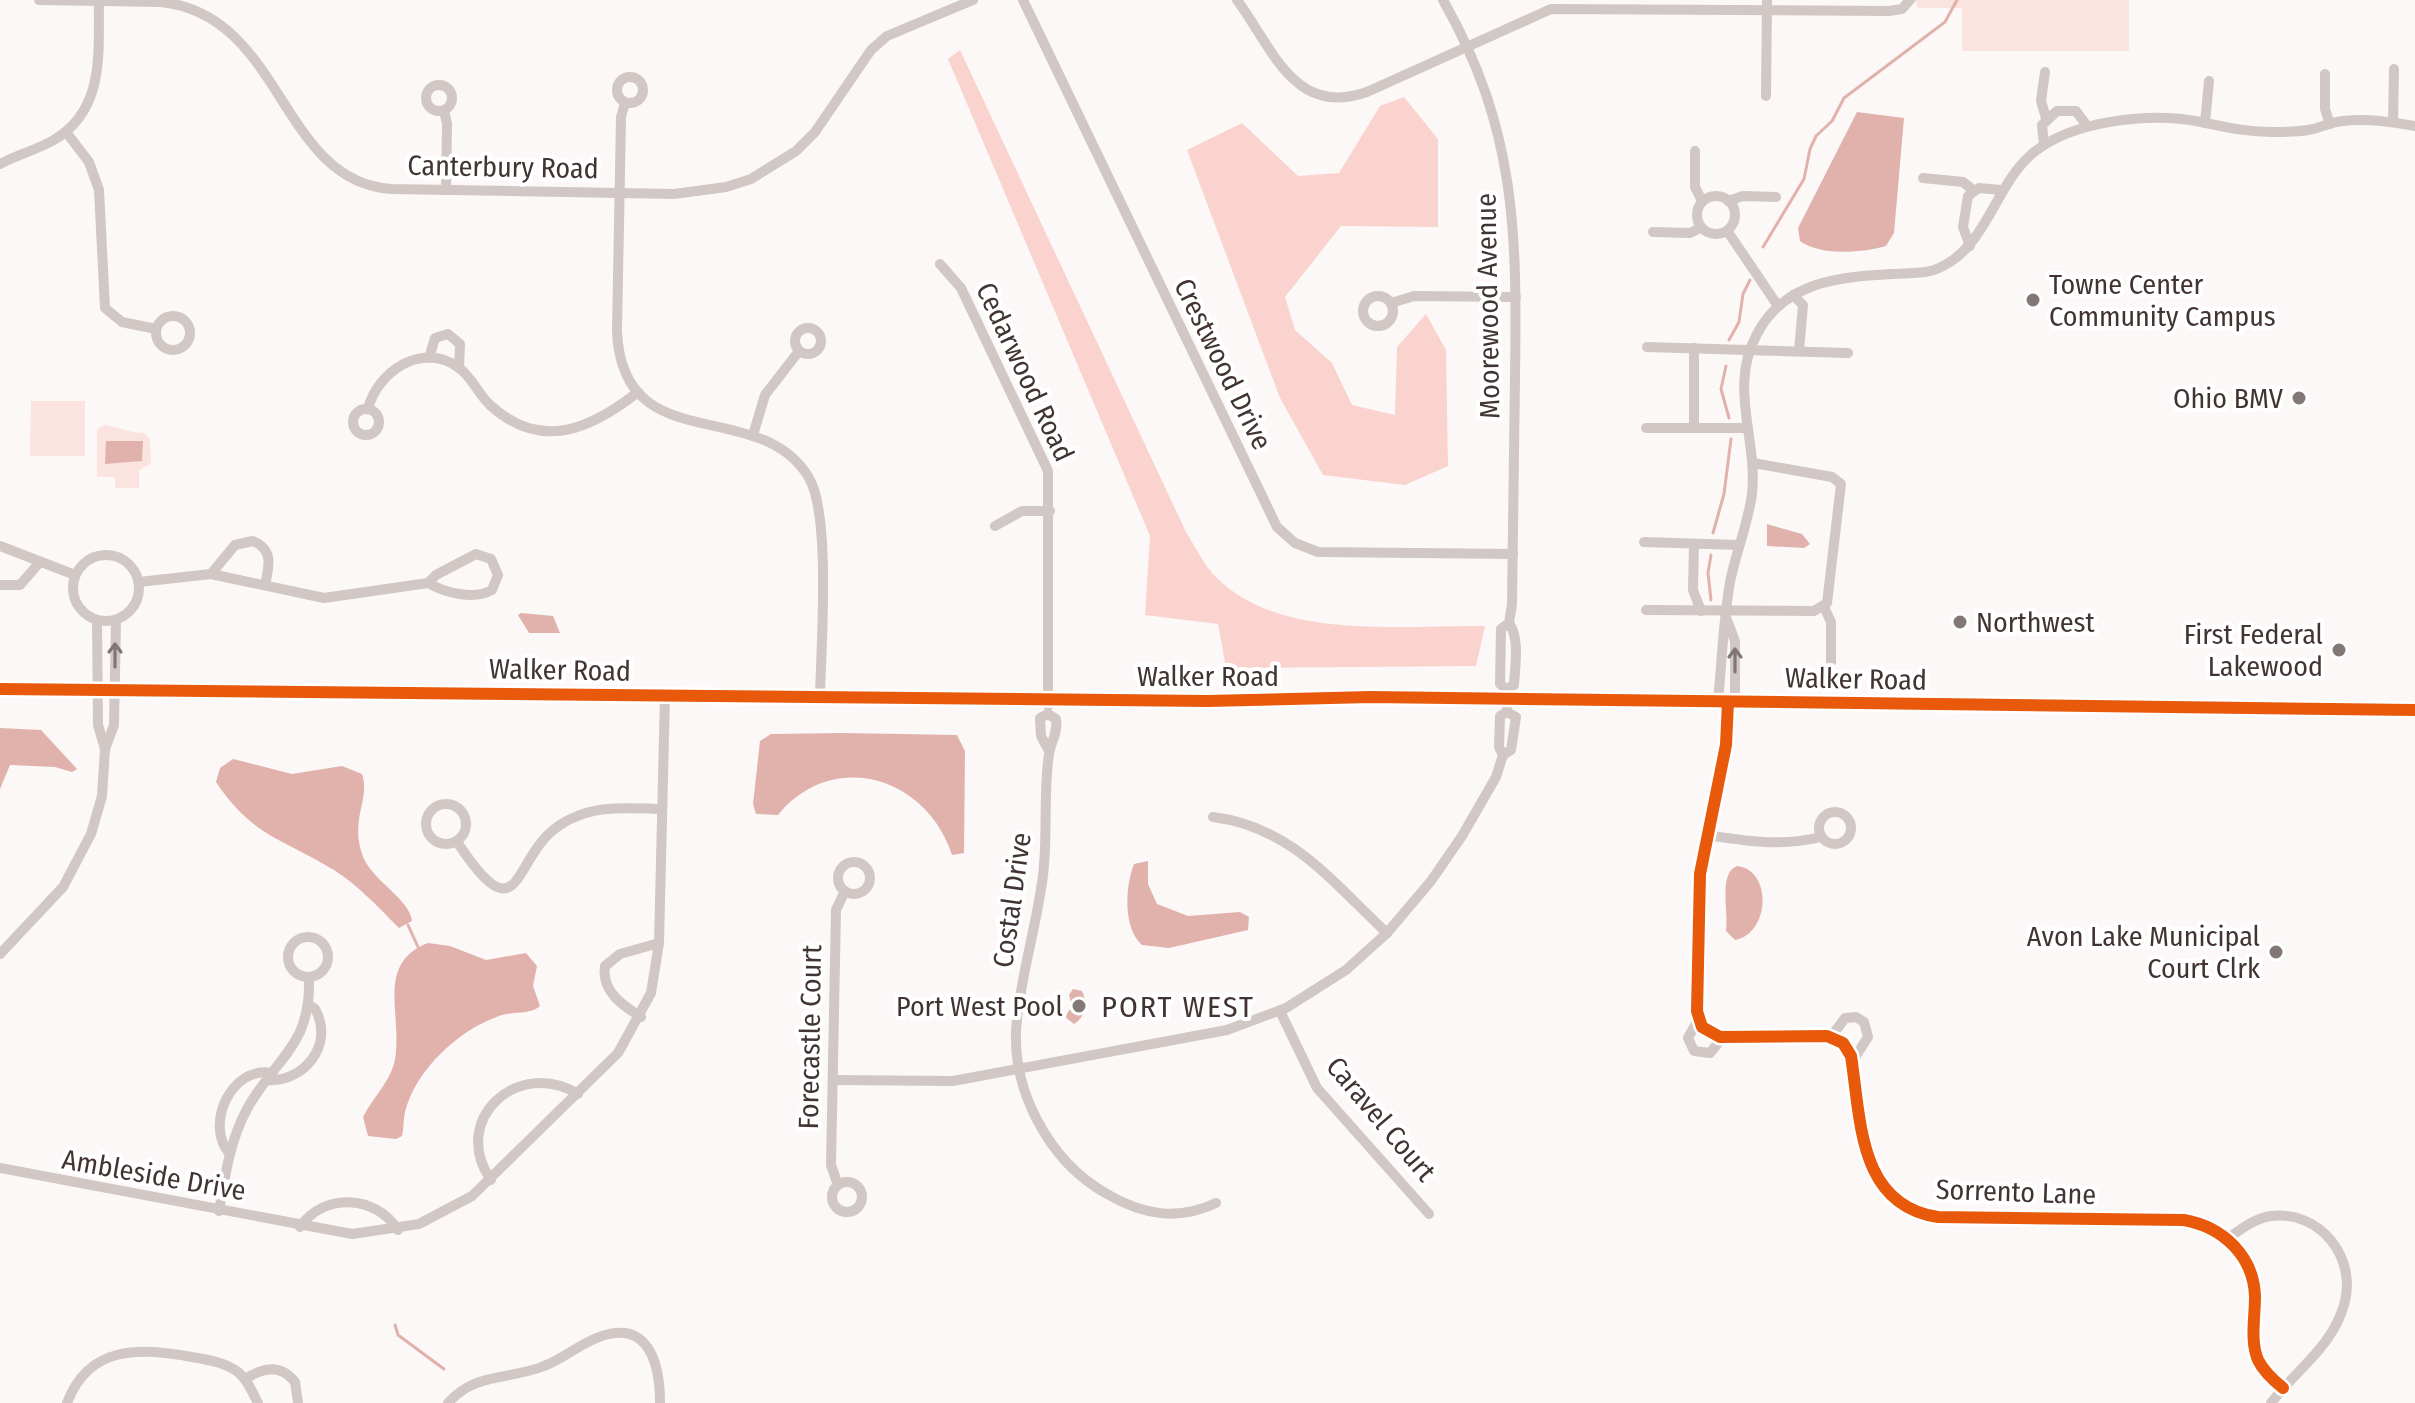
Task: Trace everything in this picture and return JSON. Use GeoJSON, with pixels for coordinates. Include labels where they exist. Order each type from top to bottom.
{"type":"FeatureCollection","features":[{"type":"Feature","properties":{"kind":"street","name":"Canterbury Road"},"geometry":{"type":"LineString","coordinates":[[39,0],[181,4],[213,17],[243,44],[336,169],[356,181],[381,188],[619,193],[701,193],[739,183],[775,167],[815,132],[878,43],[903,27],[973,0]]}},
{"type":"Feature","properties":{"kind":"street"},"geometry":{"type":"LineString","coordinates":[[0,164],[66,132],[89,103],[96,85],[99,0]]}},
{"type":"Feature","properties":{"kind":"street","name":"Crestwood Drive"},"geometry":{"type":"LineString","coordinates":[[1023,0],[1277,527],[1295,543],[1318,552],[1513,554]]}},
{"type":"Feature","properties":{"kind":"street"},"geometry":{"type":"LineString","coordinates":[[1237,0],[1289,77],[1306,90],[1341,99],[1367,92],[1533,14],[1558,8],[1767,5],[1889,11],[1908,4]]}},
{"type":"Feature","properties":{"kind":"street","name":"Moorewood Avenue"},"geometry":{"type":"LineString","coordinates":[[1443,0],[1467,45],[1487,94],[1506,161],[1515,227],[1513,554],[1509,623],[1501,629],[1500,684],[1507,700]]}},
{"type":"Feature","properties":{"kind":"street"},"geometry":{"type":"LineString","coordinates":[[1766,96],[1767,5]]}},
{"type":"Feature","properties":{"kind":"street"},"geometry":{"type":"LineString","coordinates":[[2393,122],[2394,69]]}},
{"type":"Feature","properties":{"kind":"street"},"geometry":{"type":"LineString","coordinates":[[2045,72],[2041,101],[2046,118]]}},
{"type":"Feature","properties":{"kind":"street"},"geometry":{"type":"LineString","coordinates":[[2325,74],[2325,109],[2330,124]]}},
{"type":"Feature","properties":{"kind":"street"},"geometry":{"type":"LineString","coordinates":[[2205,123],[2209,81]]}},
{"type":"Feature","properties":{"kind":"street"},"geometry":{"type":"LineString","coordinates":[[625,103],[621,117],[617,340],[625,371],[638,392],[654,407],[675,418],[753,435],[790,454],[816,493],[821,524],[820,696]]}},
{"type":"Feature","properties":{"kind":"street"},"geometry":{"type":"LineString","coordinates":[[2044,145],[2041,130],[2046,118],[2057,111],[2070,109],[2080,113],[2087,126]]}},
{"type":"Feature","properties":{"kind":"street"},"geometry":{"type":"LineString","coordinates":[[444,111],[447,124],[446,190]]}},
{"type":"Feature","properties":{"kind":"street"},"geometry":{"type":"LineString","coordinates":[[1727,702],[1721,640],[1751,497],[1753,463],[1745,428],[1743,389],[1750,349],[1778,306],[1821,281],[1846,276],[1933,270],[1956,258],[1970,246],[2015,170],[2044,145],[2087,126],[2120,121],[2205,123],[2243,132],[2309,130],[2330,124],[2393,122],[2415,126]]}},
{"type":"Feature","properties":{"kind":"street"},"geometry":{"type":"LineString","coordinates":[[66,132],[89,162],[99,190],[105,308],[122,322],[156,329]]}},
{"type":"Feature","properties":{"kind":"street"},"geometry":{"type":"LineString","coordinates":[[1695,151],[1695,187],[1702,201]]}},
{"type":"Feature","properties":{"kind":"street"},"geometry":{"type":"LineString","coordinates":[[1923,178],[1963,182],[1973,190]]}},
{"type":"Feature","properties":{"kind":"street"},"geometry":{"type":"LineString","coordinates":[[1970,246],[1963,227],[1965,203],[1973,190],[1985,187],[2001,190]]}},
{"type":"Feature","properties":{"kind":"street"},"geometry":{"type":"LineString","coordinates":[[1700,228],[1696,213],[1702,201],[1714,197],[1728,201],[1743,196],[1776,197]]}},
{"type":"Feature","properties":{"kind":"street"},"geometry":{"type":"LineString","coordinates":[[1728,201],[1735,217],[1728,232]]}},
{"type":"Feature","properties":{"kind":"street"},"geometry":{"type":"LineString","coordinates":[[1653,232],[1690,233],[1700,228],[1713,233],[1728,232]]}},
{"type":"Feature","properties":{"kind":"street"},"geometry":{"type":"LineString","coordinates":[[1728,232],[1778,306]]}},
{"type":"Feature","properties":{"kind":"street","name":"Cedarwood Road"},"geometry":{"type":"LineString","coordinates":[[940,264],[961,288],[1046,464],[1050,511],[1048,706]]}},
{"type":"Feature","properties":{"kind":"street"},"geometry":{"type":"LineString","coordinates":[[1793,295],[1803,305],[1799,351]]}},
{"type":"Feature","properties":{"kind":"street"},"geometry":{"type":"LineString","coordinates":[[1391,303],[1414,296],[1516,297]]}},
{"type":"Feature","properties":{"kind":"street"},"geometry":{"type":"LineString","coordinates":[[429,358],[435,338],[448,334],[460,344],[459,368]]}},
{"type":"Feature","properties":{"kind":"street"},"geometry":{"type":"LineString","coordinates":[[1647,347],[1848,353]]}},
{"type":"Feature","properties":{"kind":"street"},"geometry":{"type":"LineString","coordinates":[[1694,348],[1694,428]]}},
{"type":"Feature","properties":{"kind":"street"},"geometry":{"type":"LineString","coordinates":[[753,435],[765,395],[799,351]]}},
{"type":"Feature","properties":{"kind":"street"},"geometry":{"type":"LineString","coordinates":[[368,409],[372,394],[392,371],[407,362],[429,358],[459,368],[501,415],[537,430],[576,429],[595,422],[638,392]]}},
{"type":"Feature","properties":{"kind":"street"},"geometry":{"type":"LineString","coordinates":[[1646,428],[1745,428]]}},
{"type":"Feature","properties":{"kind":"street"},"geometry":{"type":"LineString","coordinates":[[1646,610],[1727,615],[1814,611],[1824,607],[1830,597],[1833,528],[1841,484],[1832,477],[1753,463]]}},
{"type":"Feature","properties":{"kind":"street"},"geometry":{"type":"LineString","coordinates":[[995,526],[1022,511],[1050,511]]}},
{"type":"Feature","properties":{"kind":"street"},"geometry":{"type":"LineString","coordinates":[[211,574],[235,545],[253,541],[265,548],[269,556],[265,585]]}},
{"type":"Feature","properties":{"kind":"street"},"geometry":{"type":"LineString","coordinates":[[1644,542],[1739,545]]}},
{"type":"Feature","properties":{"kind":"street"},"geometry":{"type":"LineString","coordinates":[[1694,544],[1693,590],[1701,611]]}},
{"type":"Feature","properties":{"kind":"street"},"geometry":{"type":"LineString","coordinates":[[0,546],[75,575]]}},
{"type":"Feature","properties":{"kind":"street"},"geometry":{"type":"LineString","coordinates":[[139,582],[211,574],[306,596],[339,598],[428,583],[436,575],[476,554],[491,559],[498,575],[492,590],[484,595],[438,589],[428,583]]}},
{"type":"Feature","properties":{"kind":"street"},"geometry":{"type":"LineString","coordinates":[[109,555],[131,566],[139,582],[134,605],[116,620],[97,620],[84,614],[76,603],[72,589],[75,575],[91,558],[109,555]]}},
{"type":"Feature","properties":{"kind":"street"},"geometry":{"type":"LineString","coordinates":[[0,585],[20,585],[40,562]]}},
{"type":"Feature","properties":{"kind":"street"},"geometry":{"type":"LineString","coordinates":[[1824,607],[1831,622],[1831,662]]}},
{"type":"Feature","properties":{"kind":"street"},"geometry":{"type":"LineString","coordinates":[[1723,1037],[1710,1053],[1694,1051],[1688,1036],[1698,1020],[1698,899],[1706,835],[1726,745],[1727,702],[1735,641],[1727,615]]}},
{"type":"Feature","properties":{"kind":"street"},"geometry":{"type":"LineString","coordinates":[[97,620],[98,725],[105,749]]}},
{"type":"Feature","properties":{"kind":"street"},"geometry":{"type":"LineString","coordinates":[[0,954],[51,902],[83,852],[102,796],[105,749],[114,725],[116,620]]}},
{"type":"Feature","properties":{"kind":"street","name":"Walker Road"},"geometry":{"type":"LineString","coordinates":[[0,689],[820,696],[1048,706],[1507,700],[2415,710]]}},
{"type":"Feature","properties":{"kind":"street","name":"Ambleside Drive"},"geometry":{"type":"LineString","coordinates":[[0,1168],[300,1227],[352,1234],[398,1230],[456,1207],[491,1180],[618,1053],[641,1017],[651,993],[659,943],[665,695]]}},
{"type":"Feature","properties":{"kind":"street"},"geometry":{"type":"LineString","coordinates":[[1503,755],[1499,747],[1500,716],[1507,700]]}},
{"type":"Feature","properties":{"kind":"street"},"geometry":{"type":"LineString","coordinates":[[833,1080],[953,1081],[1227,1030],[1280,1011],[1338,976],[1387,933],[1457,844],[1496,777],[1503,755],[1511,750],[1516,717],[1507,700]]}},
{"type":"Feature","properties":{"kind":"street","name":"Costal Drive"},"geometry":{"type":"LineString","coordinates":[[1049,751],[1040,730],[1040,718],[1048,706],[1056,719],[1057,730],[1049,751],[1043,878],[1017,1021],[1020,1069],[1029,1101],[1046,1136],[1063,1159],[1101,1191],[1127,1204],[1163,1215],[1189,1214],[1216,1203]]}},
{"type":"Feature","properties":{"kind":"street"},"geometry":{"type":"LineString","coordinates":[[450,804],[463,814],[466,830],[457,842],[441,844],[431,839],[425,823],[433,808],[450,804]]}},
{"type":"Feature","properties":{"kind":"street"},"geometry":{"type":"LineString","coordinates":[[457,842],[486,882],[502,887],[519,880],[548,835],[578,814],[611,808],[662,809]]}},
{"type":"Feature","properties":{"kind":"street"},"geometry":{"type":"LineString","coordinates":[[1213,817],[1250,824],[1281,838],[1387,933]]}},
{"type":"Feature","properties":{"kind":"street"},"geometry":{"type":"LineString","coordinates":[[1706,835],[1766,845],[1793,844],[1821,837]]}},
{"type":"Feature","properties":{"kind":"street","name":"Forecastle Court"},"geometry":{"type":"LineString","coordinates":[[838,1185],[831,1165],[836,910],[845,891]]}},
{"type":"Feature","properties":{"kind":"street"},"geometry":{"type":"LineString","coordinates":[[308,937],[323,943],[329,958],[323,972],[309,978],[294,973],[288,958],[293,943],[308,937]]}},
{"type":"Feature","properties":{"kind":"street"},"geometry":{"type":"LineString","coordinates":[[641,1017],[611,993],[605,984],[605,966],[620,954],[659,943]]}},
{"type":"Feature","properties":{"kind":"street"},"geometry":{"type":"LineString","coordinates":[[219,1211],[230,1154],[246,1112],[269,1076],[295,1045],[309,1005],[309,978]]}},
{"type":"Feature","properties":{"kind":"street"},"geometry":{"type":"LineString","coordinates":[[230,1154],[220,1139],[219,1120],[225,1102],[245,1079],[263,1071],[269,1076],[294,1076],[308,1065],[318,1050],[321,1024],[315,1009],[309,1005]]}},
{"type":"Feature","properties":{"kind":"street","name":"Caravel Court"},"geometry":{"type":"LineString","coordinates":[[1280,1011],[1317,1088],[1429,1214]]}},
{"type":"Feature","properties":{"kind":"street"},"geometry":{"type":"LineString","coordinates":[[1698,1020],[1706,1031],[1723,1037],[1831,1037],[1845,1018],[1856,1017],[1864,1022],[1868,1037],[1852,1062]]}},
{"type":"Feature","properties":{"kind":"street","name":"Sorrento Lane"},"geometry":{"type":"LineString","coordinates":[[1831,1037],[1847,1047],[1852,1062],[1871,1169],[1887,1193],[1911,1209],[1938,1217],[2184,1220],[2203,1225],[2227,1239]]}},
{"type":"Feature","properties":{"kind":"street"},"geometry":{"type":"LineString","coordinates":[[491,1180],[484,1169],[477,1140],[492,1104],[513,1088],[538,1081],[553,1082],[578,1094]]}},
{"type":"Feature","properties":{"kind":"street"},"geometry":{"type":"LineString","coordinates":[[300,1227],[316,1209],[342,1202],[369,1205],[380,1211],[398,1230]]}},
{"type":"Feature","properties":{"kind":"street"},"geometry":{"type":"LineString","coordinates":[[2271,1403],[2313,1360],[2339,1321],[2347,1290],[2343,1258],[2322,1231],[2294,1218],[2261,1219],[2227,1239],[2245,1261],[2252,1278],[2257,1357],[2265,1372],[2283,1388]]}},
{"type":"Feature","properties":{"kind":"street"},"geometry":{"type":"LineString","coordinates":[[448,1403],[474,1382],[544,1366],[590,1341],[613,1334],[638,1340],[653,1354],[659,1369],[660,1403]]}},
{"type":"Feature","properties":{"kind":"street"},"geometry":{"type":"LineString","coordinates":[[67,1403],[88,1371],[113,1355],[128,1351],[160,1351],[216,1362],[245,1379],[258,1403]]}},
{"type":"Feature","properties":{"kind":"street"},"geometry":{"type":"LineString","coordinates":[[245,1379],[264,1369],[281,1371],[295,1382],[298,1403]]}},
{"type":"Feature","properties":{"kind":"shaded area"},"geometry":{"type":"Polygon","coordinates":[[[1915,0],[2129,0],[2129,51],[1962,51],[1962,8],[1918,8],[1915,0]]]}},
{"type":"Feature","properties":{"kind":"shaded area"},"geometry":{"type":"Polygon","coordinates":[[[960,50],[1186,532],[1212,573],[1243,598],[1274,612],[1308,621],[1380,627],[1485,626],[1476,666],[1226,668],[1218,624],[1145,615],[1150,536],[948,59],[960,50]]]}},
{"type":"Feature","properties":{"kind":"shaded area"},"geometry":{"type":"Polygon","coordinates":[[[1404,97],[1438,139],[1438,227],[1341,226],[1285,297],[1295,330],[1332,363],[1352,405],[1395,415],[1397,347],[1426,314],[1446,350],[1448,466],[1405,485],[1323,475],[1280,398],[1187,150],[1242,123],[1298,176],[1339,173],[1380,106],[1404,97]]]}},
{"type":"Feature","properties":{"kind":"shaded area"},"geometry":{"type":"Polygon","coordinates":[[[1857,112],[1904,118],[1894,233],[1886,246],[1876,248],[1842,252],[1808,246],[1800,241],[1798,228],[1857,112]]]}},
{"type":"Feature","properties":{"kind":"shaded area"},"geometry":{"type":"Polygon","coordinates":[[[31,401],[85,401],[85,456],[30,456],[31,401]]]}},
{"type":"Feature","properties":{"kind":"shaded area"},"geometry":{"type":"Polygon","coordinates":[[[103,425],[145,433],[150,439],[151,464],[139,470],[139,488],[115,488],[115,477],[97,477],[97,430],[103,425]]]}},
{"type":"Feature","properties":{"kind":"shaded area"},"geometry":{"type":"Polygon","coordinates":[[[106,441],[143,441],[142,461],[105,464],[106,441]]]}},
{"type":"Feature","properties":{"kind":"shaded area"},"geometry":{"type":"Polygon","coordinates":[[[1767,524],[1802,534],[1810,544],[1804,548],[1767,546],[1767,524]]]}},
{"type":"Feature","properties":{"kind":"shaded area"},"geometry":{"type":"Polygon","coordinates":[[[518,615],[553,616],[560,633],[529,633],[518,615]]]}},
{"type":"Feature","properties":{"kind":"shaded area"},"geometry":{"type":"Polygon","coordinates":[[[0,728],[41,730],[77,769],[72,772],[55,767],[10,765],[0,789],[0,728]]]}},
{"type":"Feature","properties":{"kind":"shaded area"},"geometry":{"type":"Polygon","coordinates":[[[771,734],[957,735],[965,751],[964,853],[952,855],[940,828],[922,806],[900,790],[876,781],[851,778],[825,782],[800,794],[778,815],[756,814],[753,804],[760,741],[771,734]]]}},
{"type":"Feature","properties":{"kind":"shaded area"},"geometry":{"type":"Polygon","coordinates":[[[233,759],[292,774],[342,766],[362,774],[364,792],[358,833],[364,859],[375,875],[399,898],[412,921],[399,928],[343,876],[256,826],[216,782],[220,768],[233,759]]]}},
{"type":"Feature","properties":{"kind":"shaded area"},"geometry":{"type":"Polygon","coordinates":[[[1148,861],[1148,884],[1157,904],[1188,916],[1240,912],[1249,917],[1248,930],[1169,948],[1142,945],[1131,928],[1128,895],[1134,864],[1148,861]]]}},
{"type":"Feature","properties":{"kind":"shaded area"},"geometry":{"type":"Polygon","coordinates":[[[1737,866],[1749,870],[1757,878],[1763,902],[1755,926],[1747,935],[1735,940],[1726,931],[1726,885],[1731,870],[1737,866]]]}},
{"type":"Feature","properties":{"kind":"shaded area"},"geometry":{"type":"Polygon","coordinates":[[[428,943],[450,946],[486,960],[526,953],[537,966],[533,986],[540,1006],[484,1022],[455,1041],[429,1066],[419,1081],[405,1112],[402,1136],[396,1139],[368,1136],[363,1117],[394,1064],[396,979],[401,964],[411,952],[428,943]]]}},
{"type":"Feature","properties":{"kind":"shaded area","name":"Port West Pool"},"geometry":{"type":"Polygon","coordinates":[[[1073,989],[1082,991],[1085,1001],[1083,1013],[1074,1024],[1065,1017],[1072,1006],[1069,995],[1073,989]]]}},
{"type":"Feature","properties":{"kind":"waterway"},"geometry":{"type":"LineString","coordinates":[[1763,247],[1804,179],[1816,136],[1832,121],[1844,98],[1945,22],[1957,0]]}},
{"type":"Feature","properties":{"kind":"waterway"},"geometry":{"type":"LineString","coordinates":[[1729,340],[1739,322],[1743,294],[1750,280]]}},
{"type":"Feature","properties":{"kind":"waterway"},"geometry":{"type":"LineString","coordinates":[[1726,366],[1721,389],[1729,418]]}},
{"type":"Feature","properties":{"kind":"waterway"},"geometry":{"type":"LineString","coordinates":[[1713,533],[1724,494],[1731,439]]}},
{"type":"Feature","properties":{"kind":"waterway"},"geometry":{"type":"LineString","coordinates":[[1711,555],[1708,573],[1711,600]]}},
{"type":"Feature","properties":{"kind":"waterway"},"geometry":{"type":"LineString","coordinates":[[408,925],[418,947]]}},
{"type":"Feature","properties":{"kind":"waterway"},"geometry":{"type":"LineString","coordinates":[[395,1325],[398,1335],[444,1369]]}},
{"type":"Feature","properties":{"kind":"cycle path"},"geometry":{"type":"LineString","coordinates":[[0,689],[1207,701],[1371,697],[2415,710]]}},
{"type":"Feature","properties":{"kind":"cycle path"},"geometry":{"type":"LineString","coordinates":[[1728,702],[1726,745],[1700,874],[1697,1011],[1702,1027],[1720,1037],[1827,1036],[1843,1043],[1851,1056],[1868,1156],[1878,1178],[1892,1196],[1912,1209],[1938,1217],[2184,1220],[2211,1229],[2234,1246],[2249,1269],[2255,1297],[2256,1353],[2269,1376],[2283,1388]]}},
{"type":"Feature","properties":{"kind":"place","name":"Towne Center Community Campus"},"geometry":{"type":"Point","coordinates":[2033,300]}},
{"type":"Feature","properties":{"kind":"place","name":"Ohio BMV"},"geometry":{"type":"Point","coordinates":[2299,398]}},
{"type":"Feature","properties":{"kind":"place","name":"Northwest"},"geometry":{"type":"Point","coordinates":[1960,622]}},
{"type":"Feature","properties":{"kind":"place","name":"First Federal Lakewood"},"geometry":{"type":"Point","coordinates":[2339,650]}},
{"type":"Feature","properties":{"kind":"place","name":"Avon Lake Municipal Court Clrk"},"geometry":{"type":"Point","coordinates":[2276,952]}},
{"type":"Feature","properties":{"kind":"place","name":"Port West Pool"},"geometry":{"type":"Point","coordinates":[1079,1006]}},
{"type":"Feature","properties":{"kind":"district","name":"PORT WEST"},"geometry":{"type":"Point","coordinates":[1178,1007]}}]}
